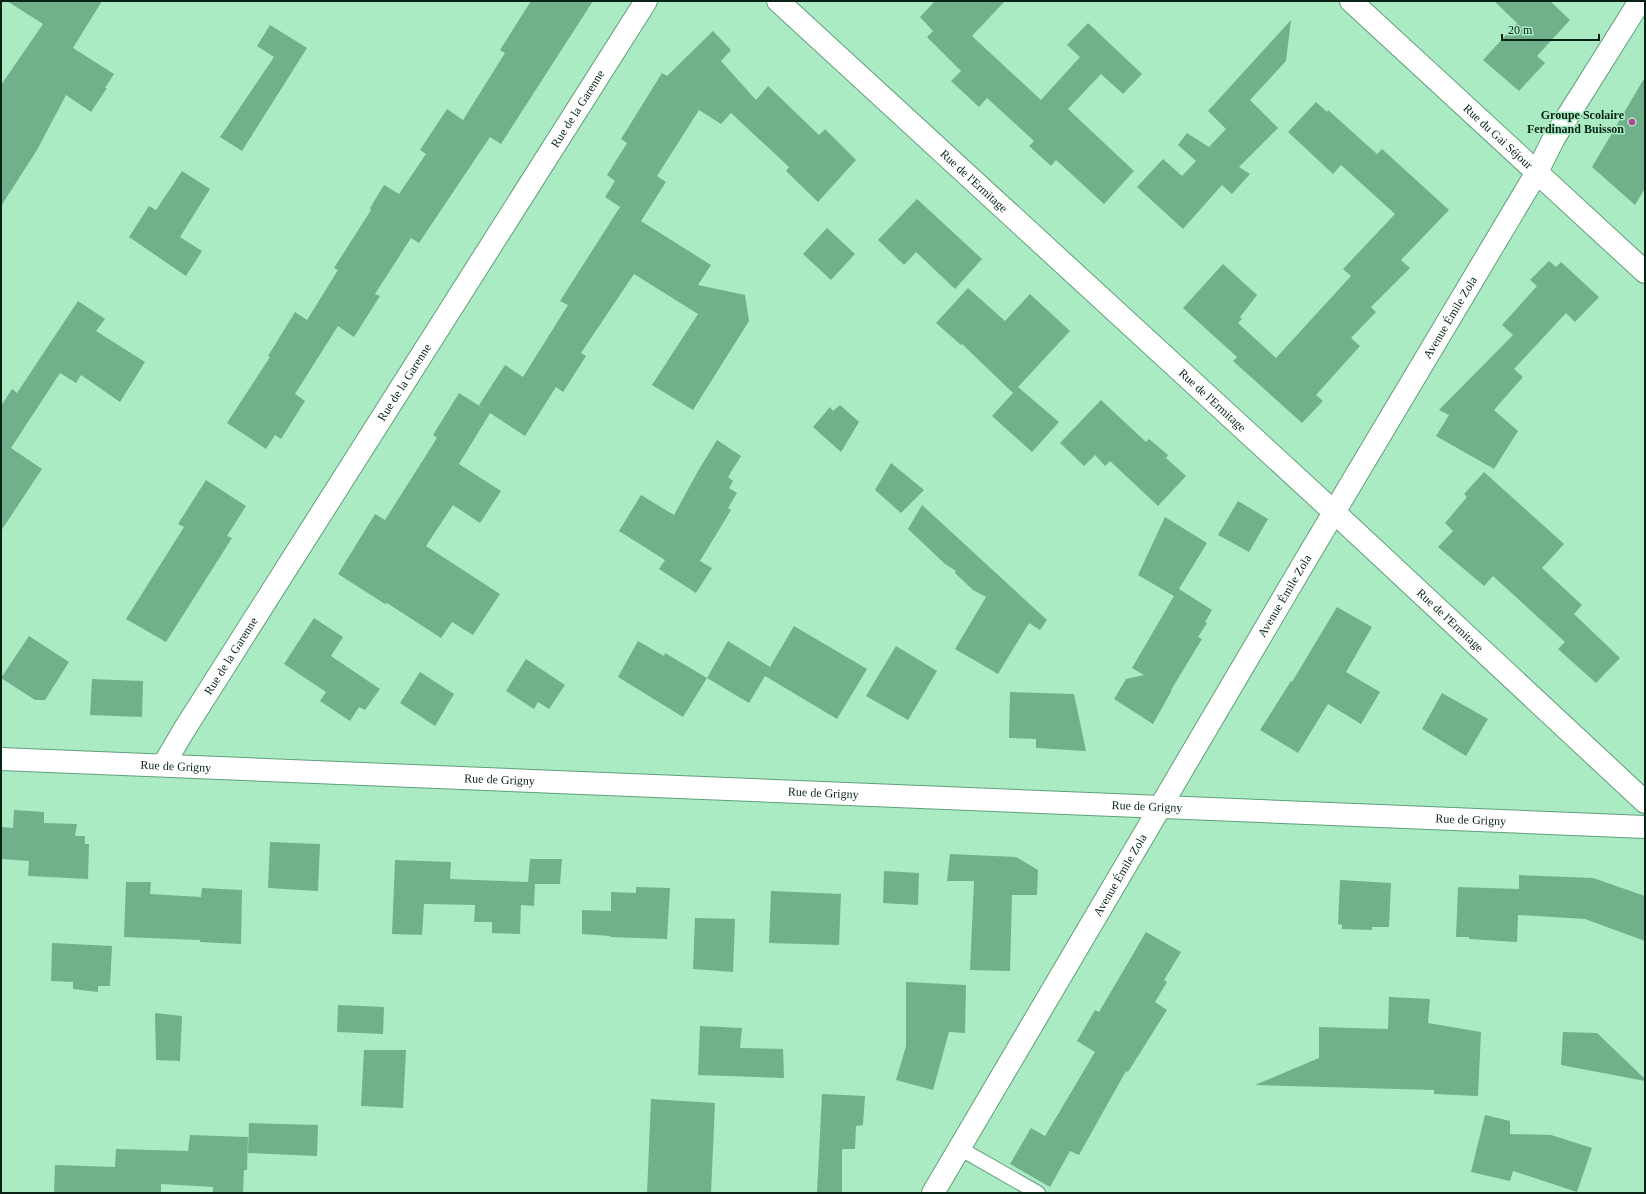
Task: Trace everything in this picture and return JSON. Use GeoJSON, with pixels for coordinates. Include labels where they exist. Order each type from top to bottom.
{"type":"FeatureCollection","features":[{"type":"Feature","properties":{"kind":"street","name":"Rue de la Garenne"},"geometry":{"type":"LineString","coordinates":[[164,764],[184,730],[646,1]]}},
{"type":"Feature","properties":{"kind":"street","name":"Rue de l'Ermitage"},"geometry":{"type":"LineString","coordinates":[[778,1],[1334,512],[1645,802]]}},
{"type":"Feature","properties":{"kind":"street","name":"Rue du Gai Séjour"},"geometry":{"type":"LineString","coordinates":[[1351,1],[1645,272]]}},
{"type":"Feature","properties":{"kind":"street","name":"Avenue Émile Zola"},"geometry":{"type":"LineString","coordinates":[[933,1193],[1160,806],[1537,172],[1554,138],[1640,1]]}},
{"type":"Feature","properties":{"kind":"street","name":"Rue de Grigny"},"geometry":{"type":"LineString","coordinates":[[1,759],[164,764],[1645,827]]}},
{"type":"Feature","properties":{"kind":"lane"},"geometry":{"type":"LineString","coordinates":[[959,1148],[1038,1193]]}},
{"type":"Feature","properties":{"kind":"building"},"geometry":{"type":"Polygon","coordinates":[[[7,1],[102,1],[73,48],[114,74],[105,88],[107,88],[91,112],[66,95],[37,150],[1,206],[1,85],[43,24],[7,1]]]}},
{"type":"Feature","properties":{"kind":"building"},"geometry":{"type":"Polygon","coordinates":[[[531,1],[593,1],[501,144],[490,137],[419,243],[411,238],[375,294],[380,296],[354,337],[338,326],[295,394],[305,401],[281,439],[275,435],[266,449],[227,423],[270,357],[268,356],[295,312],[307,320],[338,270],[334,268],[371,210],[370,208],[384,185],[399,194],[426,154],[420,150],[447,109],[463,120],[505,53],[500,50],[531,1]]]}},
{"type":"Feature","properties":{"kind":"building"},"geometry":{"type":"Polygon","coordinates":[[[935,1],[1005,1],[972,36],[1041,100],[1080,57],[1067,45],[1088,23],[1142,74],[1123,94],[1101,74],[1068,109],[1134,171],[1104,204],[1056,160],[1051,166],[1029,146],[1034,141],[987,98],[979,107],[951,81],[961,71],[927,37],[933,31],[920,17],[935,1]]]}},
{"type":"Feature","properties":{"kind":"building"},"geometry":{"type":"Polygon","coordinates":[[[1494,1],[1550,1],[1570,20],[1537,56],[1545,63],[1519,91],[1483,60],[1517,23],[1494,1]]]}},
{"type":"Feature","properties":{"kind":"building"},"geometry":{"type":"Polygon","coordinates":[[[1291,20],[1286,61],[1250,100],[1278,128],[1239,167],[1250,174],[1232,194],[1222,185],[1183,229],[1137,187],[1163,159],[1182,176],[1196,161],[1178,145],[1187,133],[1209,147],[1226,129],[1208,111],[1291,20]]]}},
{"type":"Feature","properties":{"kind":"building"},"geometry":{"type":"Polygon","coordinates":[[[270,25],[307,48],[242,151],[220,137],[274,57],[257,46],[270,25]]]}},
{"type":"Feature","properties":{"kind":"building"},"geometry":{"type":"Polygon","coordinates":[[[713,31],[731,50],[721,61],[756,100],[768,86],[819,135],[825,129],[856,160],[818,202],[786,171],[789,167],[731,113],[721,124],[699,110],[657,176],[666,182],[641,221],[711,265],[698,285],[745,295],[749,321],[693,410],[652,385],[698,314],[634,274],[581,353],[586,356],[563,392],[556,387],[525,436],[490,413],[459,464],[501,491],[480,523],[453,505],[426,546],[500,594],[473,635],[452,622],[441,638],[387,603],[385,604],[338,574],[375,514],[385,520],[437,438],[433,435],[459,393],[486,410],[479,405],[505,365],[523,377],[568,305],[560,301],[620,207],[605,197],[615,181],[607,175],[627,143],[621,139],[662,73],[667,76],[713,31]]]}},
{"type":"Feature","properties":{"kind":"building","name":"Groupe Scolaire Ferdinand Buisson"},"geometry":{"type":"Polygon","coordinates":[[[1645,77],[1645,188],[1635,205],[1592,167],[1645,77]]]}},
{"type":"Feature","properties":{"kind":"building"},"geometry":{"type":"Polygon","coordinates":[[[1316,102],[1327,112],[1328,110],[1377,154],[1382,149],[1449,210],[1401,260],[1410,268],[1371,307],[1376,312],[1351,338],[1360,346],[1316,395],[1323,401],[1302,423],[1233,361],[1237,357],[1183,308],[1223,264],[1257,295],[1240,317],[1242,319],[1238,323],[1276,358],[1351,276],[1343,269],[1395,214],[1341,165],[1333,174],[1288,132],[1316,102]]]}},
{"type":"Feature","properties":{"kind":"building"},"geometry":{"type":"Polygon","coordinates":[[[182,171],[210,189],[180,237],[202,251],[186,276],[129,237],[149,206],[156,210],[182,171]]]}},
{"type":"Feature","properties":{"kind":"building"},"geometry":{"type":"Polygon","coordinates":[[[917,199],[982,259],[955,289],[916,252],[904,265],[878,240],[917,199]]]}},
{"type":"Feature","properties":{"kind":"building"},"geometry":{"type":"Polygon","coordinates":[[[827,228],[855,254],[831,280],[803,254],[827,228]]]}},
{"type":"Feature","properties":{"kind":"building"},"geometry":{"type":"Polygon","coordinates":[[[1549,261],[1556,267],[1561,262],[1599,297],[1575,322],[1566,313],[1514,369],[1523,377],[1494,410],[1518,431],[1494,469],[1436,436],[1449,415],[1439,410],[1513,335],[1502,325],[1537,286],[1530,280],[1549,261]]]}},
{"type":"Feature","properties":{"kind":"building"},"geometry":{"type":"Polygon","coordinates":[[[968,288],[1005,321],[1030,294],[1070,331],[1018,387],[1059,422],[1032,452],[992,416],[1013,393],[962,344],[961,345],[936,323],[968,288]]]}},
{"type":"Feature","properties":{"kind":"building"},"geometry":{"type":"Polygon","coordinates":[[[78,301],[105,319],[96,331],[145,362],[120,402],[81,375],[76,383],[60,373],[11,448],[42,469],[1,531],[1,406],[12,389],[17,393],[78,301]]]}},
{"type":"Feature","properties":{"kind":"building"},"geometry":{"type":"Polygon","coordinates":[[[1101,400],[1146,442],[1149,439],[1168,455],[1166,458],[1186,476],[1158,506],[1110,461],[1105,466],[1095,455],[1084,466],[1060,443],[1101,400]]]}},
{"type":"Feature","properties":{"kind":"building"},"geometry":{"type":"Polygon","coordinates":[[[840,405],[859,422],[841,452],[813,427],[830,407],[833,411],[840,405]]]}},
{"type":"Feature","properties":{"kind":"building"},"geometry":{"type":"Polygon","coordinates":[[[717,440],[741,456],[728,477],[733,481],[729,488],[737,493],[728,508],[731,510],[700,561],[712,568],[696,593],[659,569],[665,560],[619,531],[641,495],[674,515],[717,440]]]}},
{"type":"Feature","properties":{"kind":"building"},"geometry":{"type":"Polygon","coordinates":[[[891,463],[924,490],[901,513],[875,490],[891,463]]]}},
{"type":"Feature","properties":{"kind":"building"},"geometry":{"type":"Polygon","coordinates":[[[1484,472],[1564,544],[1542,568],[1582,605],[1574,614],[1620,658],[1596,683],[1558,649],[1565,642],[1493,576],[1484,586],[1438,547],[1453,531],[1445,523],[1467,497],[1464,494],[1484,472]]]}},
{"type":"Feature","properties":{"kind":"building"},"geometry":{"type":"Polygon","coordinates":[[[206,480],[246,506],[227,536],[232,538],[166,642],[126,619],[184,527],[178,524],[206,480]]]}},
{"type":"Feature","properties":{"kind":"building"},"geometry":{"type":"Polygon","coordinates":[[[1238,501],[1268,519],[1249,552],[1218,535],[1238,501]]]}},
{"type":"Feature","properties":{"kind":"building"},"geometry":{"type":"Polygon","coordinates":[[[922,505],[1047,620],[1040,630],[1029,623],[998,674],[955,649],[986,597],[973,590],[955,573],[956,571],[945,564],[908,529],[922,505]]]}},
{"type":"Feature","properties":{"kind":"building"},"geometry":{"type":"Polygon","coordinates":[[[1165,517],[1207,543],[1179,589],[1212,610],[1205,622],[1207,623],[1198,637],[1202,639],[1171,690],[1153,724],[1114,699],[1126,679],[1144,675],[1132,668],[1174,596],[1138,575],[1165,517]]]}},
{"type":"Feature","properties":{"kind":"building"},"geometry":{"type":"Polygon","coordinates":[[[1337,607],[1372,627],[1346,672],[1380,692],[1361,724],[1328,704],[1298,753],[1260,730],[1291,681],[1292,682],[1337,607]]]}},
{"type":"Feature","properties":{"kind":"building"},"geometry":{"type":"Polygon","coordinates":[[[314,618],[343,637],[331,656],[380,689],[365,710],[359,707],[350,721],[320,701],[326,692],[284,664],[314,618]]]}},
{"type":"Feature","properties":{"kind":"building"},"geometry":{"type":"Polygon","coordinates":[[[794,626],[867,669],[837,719],[765,676],[749,703],[707,678],[728,641],[770,667],[794,626]]]}},
{"type":"Feature","properties":{"kind":"building"},"geometry":{"type":"Polygon","coordinates":[[[29,636],[69,662],[45,700],[35,700],[1,678],[29,636]]]}},
{"type":"Feature","properties":{"kind":"building"},"geometry":{"type":"Polygon","coordinates":[[[638,641],[664,656],[665,653],[707,678],[683,717],[618,677],[638,641]]]}},
{"type":"Feature","properties":{"kind":"building"},"geometry":{"type":"Polygon","coordinates":[[[896,646],[937,671],[908,720],[866,696],[896,646]]]}},
{"type":"Feature","properties":{"kind":"building"},"geometry":{"type":"Polygon","coordinates":[[[526,659],[565,685],[549,709],[538,702],[534,709],[506,691],[526,659]]]}},
{"type":"Feature","properties":{"kind":"building"},"geometry":{"type":"Polygon","coordinates":[[[420,672],[454,694],[435,726],[400,703],[420,672]]]}},
{"type":"Feature","properties":{"kind":"building"},"geometry":{"type":"Polygon","coordinates":[[[92,679],[143,681],[142,717],[90,715],[92,679]]]}},
{"type":"Feature","properties":{"kind":"building"},"geometry":{"type":"Polygon","coordinates":[[[1010,692],[1074,694],[1086,751],[1036,748],[1036,739],[1009,738],[1010,692]]]}},
{"type":"Feature","properties":{"kind":"building"},"geometry":{"type":"Polygon","coordinates":[[[1442,693],[1488,719],[1466,756],[1422,729],[1442,693]]]}},
{"type":"Feature","properties":{"kind":"building"},"geometry":{"type":"Polygon","coordinates":[[[14,810],[44,812],[44,823],[77,824],[75,836],[85,836],[85,844],[89,844],[88,879],[28,876],[29,861],[1,859],[1,827],[13,828],[14,810]]]}},
{"type":"Feature","properties":{"kind":"building"},"geometry":{"type":"Polygon","coordinates":[[[270,842],[320,844],[318,891],[268,888],[270,842]]]}},
{"type":"Feature","properties":{"kind":"building"},"geometry":{"type":"Polygon","coordinates":[[[950,854],[1016,857],[1038,870],[1037,895],[1012,895],[1010,971],[970,970],[974,881],[947,881],[950,854]]]}},
{"type":"Feature","properties":{"kind":"building"},"geometry":{"type":"Polygon","coordinates":[[[530,859],[562,859],[560,884],[535,884],[534,906],[521,905],[520,934],[492,933],[492,922],[474,922],[475,905],[424,904],[422,935],[392,934],[395,860],[451,862],[450,879],[528,882],[530,859]]]}},
{"type":"Feature","properties":{"kind":"building"},"geometry":{"type":"Polygon","coordinates":[[[884,871],[919,873],[918,905],[883,903],[884,871]]]}},
{"type":"Feature","properties":{"kind":"building"},"geometry":{"type":"Polygon","coordinates":[[[1519,875],[1593,878],[1645,896],[1645,941],[1585,919],[1518,915],[1517,942],[1456,937],[1458,887],[1519,889],[1519,875]]]}},
{"type":"Feature","properties":{"kind":"building"},"geometry":{"type":"Polygon","coordinates":[[[1340,880],[1391,883],[1389,927],[1372,927],[1372,930],[1342,929],[1342,925],[1338,924],[1340,880]]]}},
{"type":"Feature","properties":{"kind":"building"},"geometry":{"type":"Polygon","coordinates":[[[126,882],[151,882],[150,894],[201,897],[202,888],[242,890],[241,944],[200,942],[200,940],[124,937],[126,882]]]}},
{"type":"Feature","properties":{"kind":"building"},"geometry":{"type":"Polygon","coordinates":[[[636,887],[670,888],[667,939],[610,937],[582,934],[582,910],[611,911],[611,892],[636,893],[636,887]]]}},
{"type":"Feature","properties":{"kind":"building"},"geometry":{"type":"Polygon","coordinates":[[[771,891],[841,894],[839,945],[769,943],[771,891]]]}},
{"type":"Feature","properties":{"kind":"building"},"geometry":{"type":"Polygon","coordinates":[[[695,918],[735,919],[733,972],[693,969],[695,918]]]}},
{"type":"Feature","properties":{"kind":"building"},"geometry":{"type":"Polygon","coordinates":[[[1146,932],[1181,952],[1164,980],[1167,982],[1155,1002],[1167,1010],[1128,1072],[1126,1071],[1079,1155],[1070,1151],[1050,1187],[1010,1164],[1031,1128],[1045,1136],[1095,1052],[1077,1041],[1095,1010],[1099,1012],[1146,932]]]}},
{"type":"Feature","properties":{"kind":"building"},"geometry":{"type":"Polygon","coordinates":[[[52,943],[112,946],[110,986],[98,986],[98,992],[73,989],[73,982],[51,981],[52,943]]]}},
{"type":"Feature","properties":{"kind":"building"},"geometry":{"type":"Polygon","coordinates":[[[906,982],[966,985],[965,1033],[949,1032],[933,1090],[896,1080],[906,1046],[906,982]]]}},
{"type":"Feature","properties":{"kind":"building"},"geometry":{"type":"Polygon","coordinates":[[[1389,997],[1430,999],[1428,1023],[1481,1032],[1478,1096],[1434,1094],[1434,1090],[1255,1085],[1319,1058],[1319,1027],[1388,1029],[1389,997]]]}},
{"type":"Feature","properties":{"kind":"building"},"geometry":{"type":"Polygon","coordinates":[[[338,1005],[384,1007],[383,1034],[337,1032],[338,1005]]]}},
{"type":"Feature","properties":{"kind":"building"},"geometry":{"type":"Polygon","coordinates":[[[155,1013],[182,1016],[180,1061],[156,1060],[155,1013]]]}},
{"type":"Feature","properties":{"kind":"building"},"geometry":{"type":"Polygon","coordinates":[[[700,1026],[742,1028],[740,1048],[783,1049],[784,1078],[698,1075],[700,1026]]]}},
{"type":"Feature","properties":{"kind":"building"},"geometry":{"type":"Polygon","coordinates":[[[1563,1032],[1597,1033],[1645,1079],[1645,1081],[1561,1065],[1563,1032]]]}},
{"type":"Feature","properties":{"kind":"building"},"geometry":{"type":"Polygon","coordinates":[[[364,1050],[406,1050],[403,1108],[361,1106],[364,1050]]]}},
{"type":"Feature","properties":{"kind":"building"},"geometry":{"type":"Polygon","coordinates":[[[822,1094],[865,1096],[863,1125],[856,1126],[855,1149],[842,1149],[842,1193],[817,1193],[822,1094]]]}},
{"type":"Feature","properties":{"kind":"building"},"geometry":{"type":"Polygon","coordinates":[[[651,1099],[715,1103],[711,1193],[647,1193],[651,1099]]]}},
{"type":"Feature","properties":{"kind":"building"},"geometry":{"type":"Polygon","coordinates":[[[1485,1115],[1510,1121],[1510,1134],[1551,1135],[1592,1148],[1577,1192],[1513,1171],[1510,1181],[1471,1172],[1485,1115]]]}},
{"type":"Feature","properties":{"kind":"building"},"geometry":{"type":"Polygon","coordinates":[[[249,1123],[318,1125],[317,1156],[248,1153],[249,1123]]]}},
{"type":"Feature","properties":{"kind":"building"},"geometry":{"type":"Polygon","coordinates":[[[190,1135],[248,1137],[247,1170],[244,1170],[243,1193],[213,1193],[213,1187],[161,1184],[161,1193],[54,1193],[55,1165],[115,1167],[116,1149],[188,1151],[190,1135]]]}},
{"type":"Feature","properties":{"kind":"place","name":"Groupe Scolaire Ferdinand Buisson"},"geometry":{"type":"Point","coordinates":[1632,122]}}]}
